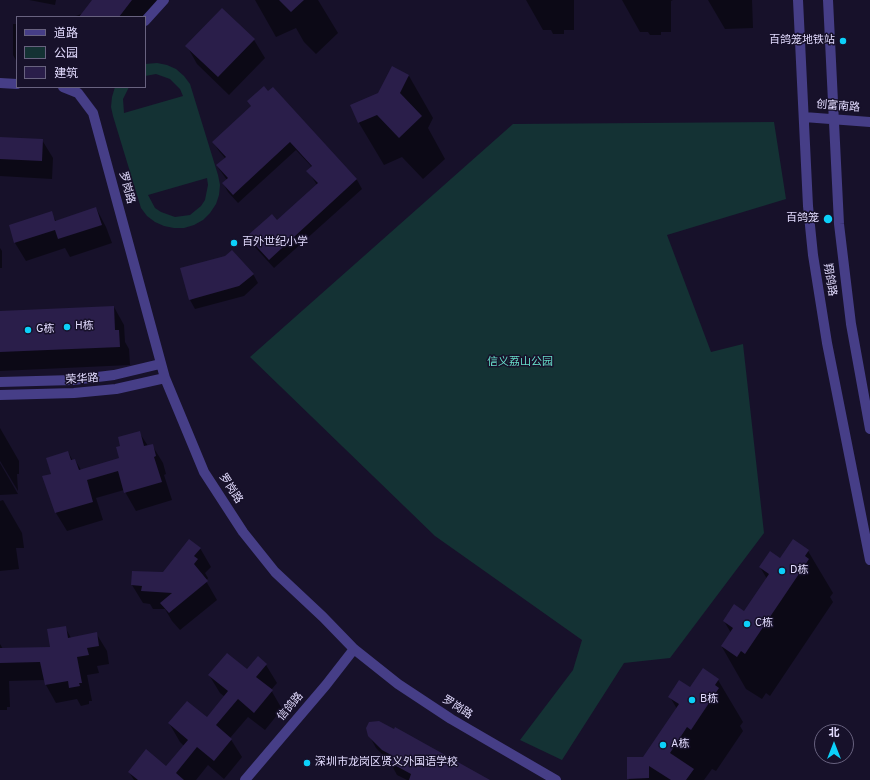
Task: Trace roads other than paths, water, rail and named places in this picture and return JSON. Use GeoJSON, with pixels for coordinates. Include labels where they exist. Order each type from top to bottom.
{"type":"FeatureCollection","features":[{"type":"Feature","properties":{"kind":"street"},"geometry":{"type":"LineString","coordinates":[[146,20],[164,0]]}},
{"type":"Feature","properties":{"kind":"street","name":"翔鸽路"},"geometry":{"type":"LineString","coordinates":[[798,0],[808,206],[820,302],[870,560]]}},
{"type":"Feature","properties":{"kind":"street","name":"翔鸽路"},"geometry":{"type":"LineString","coordinates":[[828,0],[839,224],[852,332],[870,429]]}},
{"type":"Feature","properties":{"kind":"street"},"geometry":{"type":"LineString","coordinates":[[0,83],[16,84]]}},
{"type":"Feature","properties":{"kind":"street","name":"罗岗路"},"geometry":{"type":"LineString","coordinates":[[69,88],[81,90],[93,113],[165,378],[204,472],[244,532],[275,572],[323,617],[354,649],[398,684],[450,719],[556,780]]}},
{"type":"Feature","properties":{"kind":"street","name":"创富南路"},"geometry":{"type":"LineString","coordinates":[[804,117],[870,122]]}},
{"type":"Feature","properties":{"kind":"street","name":"荣华路"},"geometry":{"type":"LineString","coordinates":[[0,382],[73,380],[114,375],[160,364]]}},
{"type":"Feature","properties":{"kind":"street","name":"荣华路"},"geometry":{"type":"LineString","coordinates":[[0,395],[74,393],[116,389],[165,378]]}},
{"type":"Feature","properties":{"kind":"street","name":"信鸽路"},"geometry":{"type":"LineString","coordinates":[[245,780],[326,685],[354,649]]}},
{"type":"Feature","properties":{"kind":"place","name":"百鸽笼地铁站"},"geometry":{"type":"Point","coordinates":[843,41]}},
{"type":"Feature","properties":{"kind":"place","name":"百鸽笼"},"geometry":{"type":"Point","coordinates":[828,219]}},
{"type":"Feature","properties":{"kind":"place","name":"百外世纪小学"},"geometry":{"type":"Point","coordinates":[234,243]}},
{"type":"Feature","properties":{"kind":"place","name":"H栋"},"geometry":{"type":"Point","coordinates":[67,327]}},
{"type":"Feature","properties":{"kind":"place","name":"G栋"},"geometry":{"type":"Point","coordinates":[28,330]}},
{"type":"Feature","properties":{"kind":"place","name":"D栋"},"geometry":{"type":"Point","coordinates":[782,571]}},
{"type":"Feature","properties":{"kind":"place","name":"C栋"},"geometry":{"type":"Point","coordinates":[747,624]}},
{"type":"Feature","properties":{"kind":"place","name":"B栋"},"geometry":{"type":"Point","coordinates":[692,700]}},
{"type":"Feature","properties":{"kind":"place","name":"A栋"},"geometry":{"type":"Point","coordinates":[663,745]}},
{"type":"Feature","properties":{"kind":"place","name":"深圳市龙岗区贤义外国语学校"},"geometry":{"type":"Point","coordinates":[307,763]}},
{"type":"Feature","properties":{"kind":"park label","name":"信义荔山公园"},"geometry":{"type":"Point","coordinates":[520,363]}}]}
